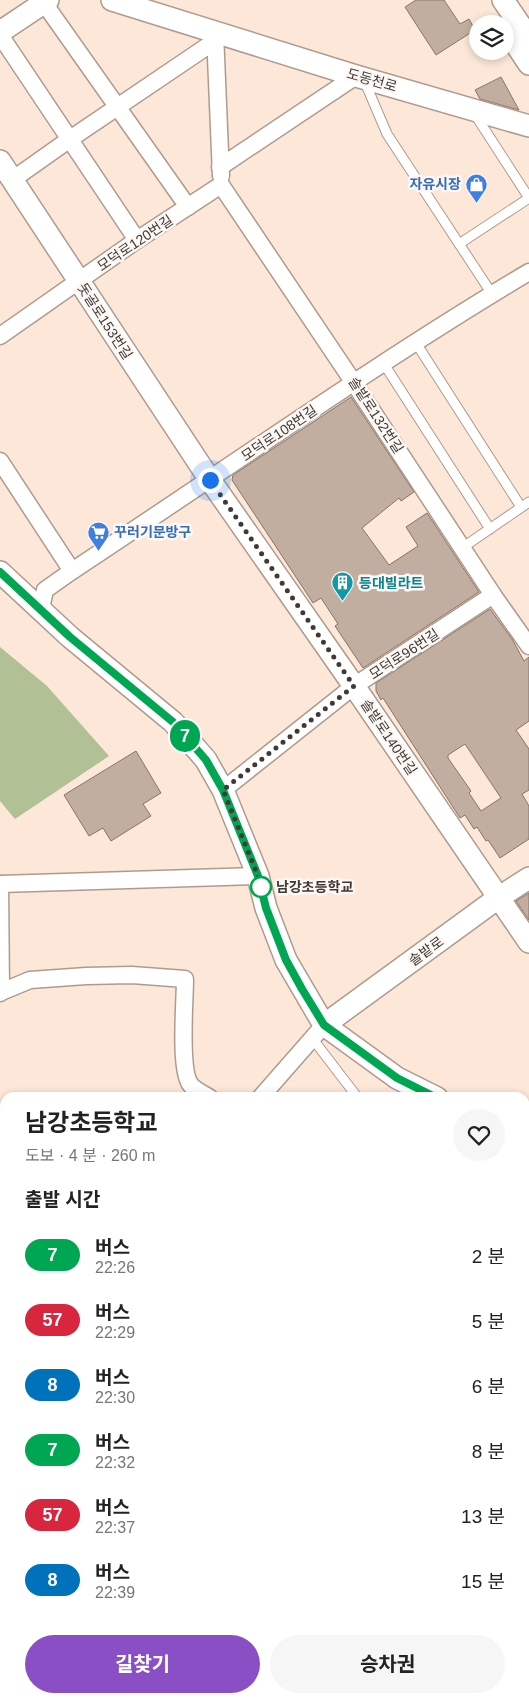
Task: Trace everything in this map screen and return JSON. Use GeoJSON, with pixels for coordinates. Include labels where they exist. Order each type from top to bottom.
{"type":"FeatureCollection","features":[{"type":"Feature","properties":{"kind":"street","name":"도동천로"},"geometry":{"type":"LineString","coordinates":[[112,0],[215,36],[529,126]]}},
{"type":"Feature","properties":{"kind":"street"},"geometry":{"type":"LineString","coordinates":[[487,0],[496,15]]}},
{"type":"Feature","properties":{"kind":"street"},"geometry":{"type":"LineString","coordinates":[[503,0],[529,38]]}},
{"type":"Feature","properties":{"kind":"street"},"geometry":{"type":"LineString","coordinates":[[137,240],[0,34],[46,1],[188,207]]}},
{"type":"Feature","properties":{"kind":"street"},"geometry":{"type":"LineString","coordinates":[[12,180],[215,36]]}},
{"type":"Feature","properties":{"kind":"street"},"geometry":{"type":"LineString","coordinates":[[215,36],[221,185]]}},
{"type":"Feature","properties":{"kind":"street"},"geometry":{"type":"LineString","coordinates":[[514,42],[529,64]]}},
{"type":"Feature","properties":{"kind":"street"},"geometry":{"type":"LineString","coordinates":[[220,167],[360,77]]}},
{"type":"Feature","properties":{"kind":"street","name":"돗골로153번길"},"geometry":{"type":"LineString","coordinates":[[0,161],[210,480]]}},
{"type":"Feature","properties":{"kind":"street","name":"모덕로120번길"},"geometry":{"type":"LineString","coordinates":[[0,336],[78,280],[221,185]]}},
{"type":"Feature","properties":{"kind":"street","name":"솔밭로132번길"},"geometry":{"type":"LineString","coordinates":[[221,185],[493,595],[529,646]]}},
{"type":"Feature","properties":{"kind":"street","name":"모덕로108번길"},"geometry":{"type":"LineString","coordinates":[[41,609],[45,590],[72,571],[354,383],[529,272]]}},
{"type":"Feature","properties":{"kind":"street"},"geometry":{"type":"LineString","coordinates":[[0,461],[72,571]]}},
{"type":"Feature","properties":{"kind":"street","name":"솔밭로140번길"},"geometry":{"type":"LineString","coordinates":[[210,480],[529,942]]}},
{"type":"Feature","properties":{"kind":"street"},"geometry":{"type":"LineString","coordinates":[[0,572],[84,648],[173,722],[206,760],[223,790],[258,876],[266,908],[286,960],[302,989],[318,1032],[425,1092]]}},
{"type":"Feature","properties":{"kind":"street","name":"모덕로96번길"},"geometry":{"type":"LineString","coordinates":[[223,790],[354,686],[493,595]]}},
{"type":"Feature","properties":{"kind":"street"},"geometry":{"type":"LineString","coordinates":[[200,1092],[191,1086],[186,1076],[184,1057],[186,979],[114,976],[30,980],[1,993],[0,884],[258,876]]}},
{"type":"Feature","properties":{"kind":"street","name":"솔밭로"},"geometry":{"type":"LineString","coordinates":[[318,1032],[498,898],[529,878]]}},
{"type":"Feature","properties":{"kind":"street"},"geometry":{"type":"LineString","coordinates":[[265,1092],[318,1032]]}},
{"type":"Feature","properties":{"kind":"lane"},"geometry":{"type":"LineString","coordinates":[[360,77],[388,134],[492,294]]}},
{"type":"Feature","properties":{"kind":"lane"},"geometry":{"type":"LineString","coordinates":[[459,244],[529,198],[472,109]]}},
{"type":"Feature","properties":{"kind":"lane"},"geometry":{"type":"LineString","coordinates":[[416,343],[525,505],[462,548]]}},
{"type":"Feature","properties":{"kind":"lane"},"geometry":{"type":"LineString","coordinates":[[384,364],[490,529]]}},
{"type":"Feature","properties":{"kind":"lane"},"geometry":{"type":"LineString","coordinates":[[318,1032],[354,1092]]}},
{"type":"Feature","properties":{"kind":"green space"},"geometry":{"type":"Polygon","coordinates":[[[0,647],[47,686],[109,756],[15,819],[0,801],[0,647]]]}},
{"type":"Feature","properties":{"kind":"building"},"geometry":{"type":"Polygon","coordinates":[[[416,0],[444,0],[460,24],[469,19],[469,34],[436,55],[405,7],[416,0]]]}},
{"type":"Feature","properties":{"kind":"building"},"geometry":{"type":"Polygon","coordinates":[[[501,77],[519,110],[480,99],[475,90],[501,77]]]}},
{"type":"Feature","properties":{"kind":"building"},"geometry":{"type":"Polygon","coordinates":[[[351,397],[414,492],[401,501],[399,498],[362,528],[389,565],[418,546],[406,527],[427,513],[479,592],[363,668],[335,626],[338,624],[321,598],[313,603],[232,480],[233,475],[351,397]]]}},
{"type":"Feature","properties":{"kind":"building"},"geometry":{"type":"Polygon","coordinates":[[[490,609],[512,639],[524,661],[529,657],[529,721],[516,730],[529,749],[529,790],[522,794],[529,806],[529,839],[500,858],[488,840],[486,841],[477,827],[474,829],[465,815],[460,818],[383,698],[381,700],[376,691],[376,683],[490,609]],[[465,744],[448,755],[448,758],[471,791],[469,793],[481,811],[501,798],[465,744]]]}},
{"type":"Feature","properties":{"kind":"building"},"geometry":{"type":"Polygon","coordinates":[[[136,751],[161,793],[143,804],[151,816],[111,841],[103,828],[89,836],[64,795],[136,751]]]}},
{"type":"Feature","properties":{"kind":"building"},"geometry":{"type":"Polygon","coordinates":[[[529,893],[529,920],[516,901],[529,893]]]}},
{"type":"Feature","properties":{"kind":"bus line","name":"7"},"geometry":{"type":"LineString","coordinates":[[0,572],[70,637],[173,722],[206,760],[223,790],[258,876],[266,908],[286,960],[324,1025],[397,1078],[425,1092]]}},
{"type":"Feature","properties":{"kind":"place","name":"자유시장"},"geometry":{"type":"Point","coordinates":[477,203]}},
{"type":"Feature","properties":{"kind":"place","name":"꾸러기문방구"},"geometry":{"type":"Point","coordinates":[98,551]}},
{"type":"Feature","properties":{"kind":"place","name":"등대빌라트"},"geometry":{"type":"Point","coordinates":[343,602]}},
{"type":"Feature","properties":{"kind":"place","name":"남강초등학교"},"geometry":{"type":"Point","coordinates":[261,887]}},
{"type":"Feature","properties":{"kind":"route"},"geometry":{"type":"LineString","coordinates":[[210,480],[354,686],[223,790],[258,876],[262,892],[261,887]]}}]}
